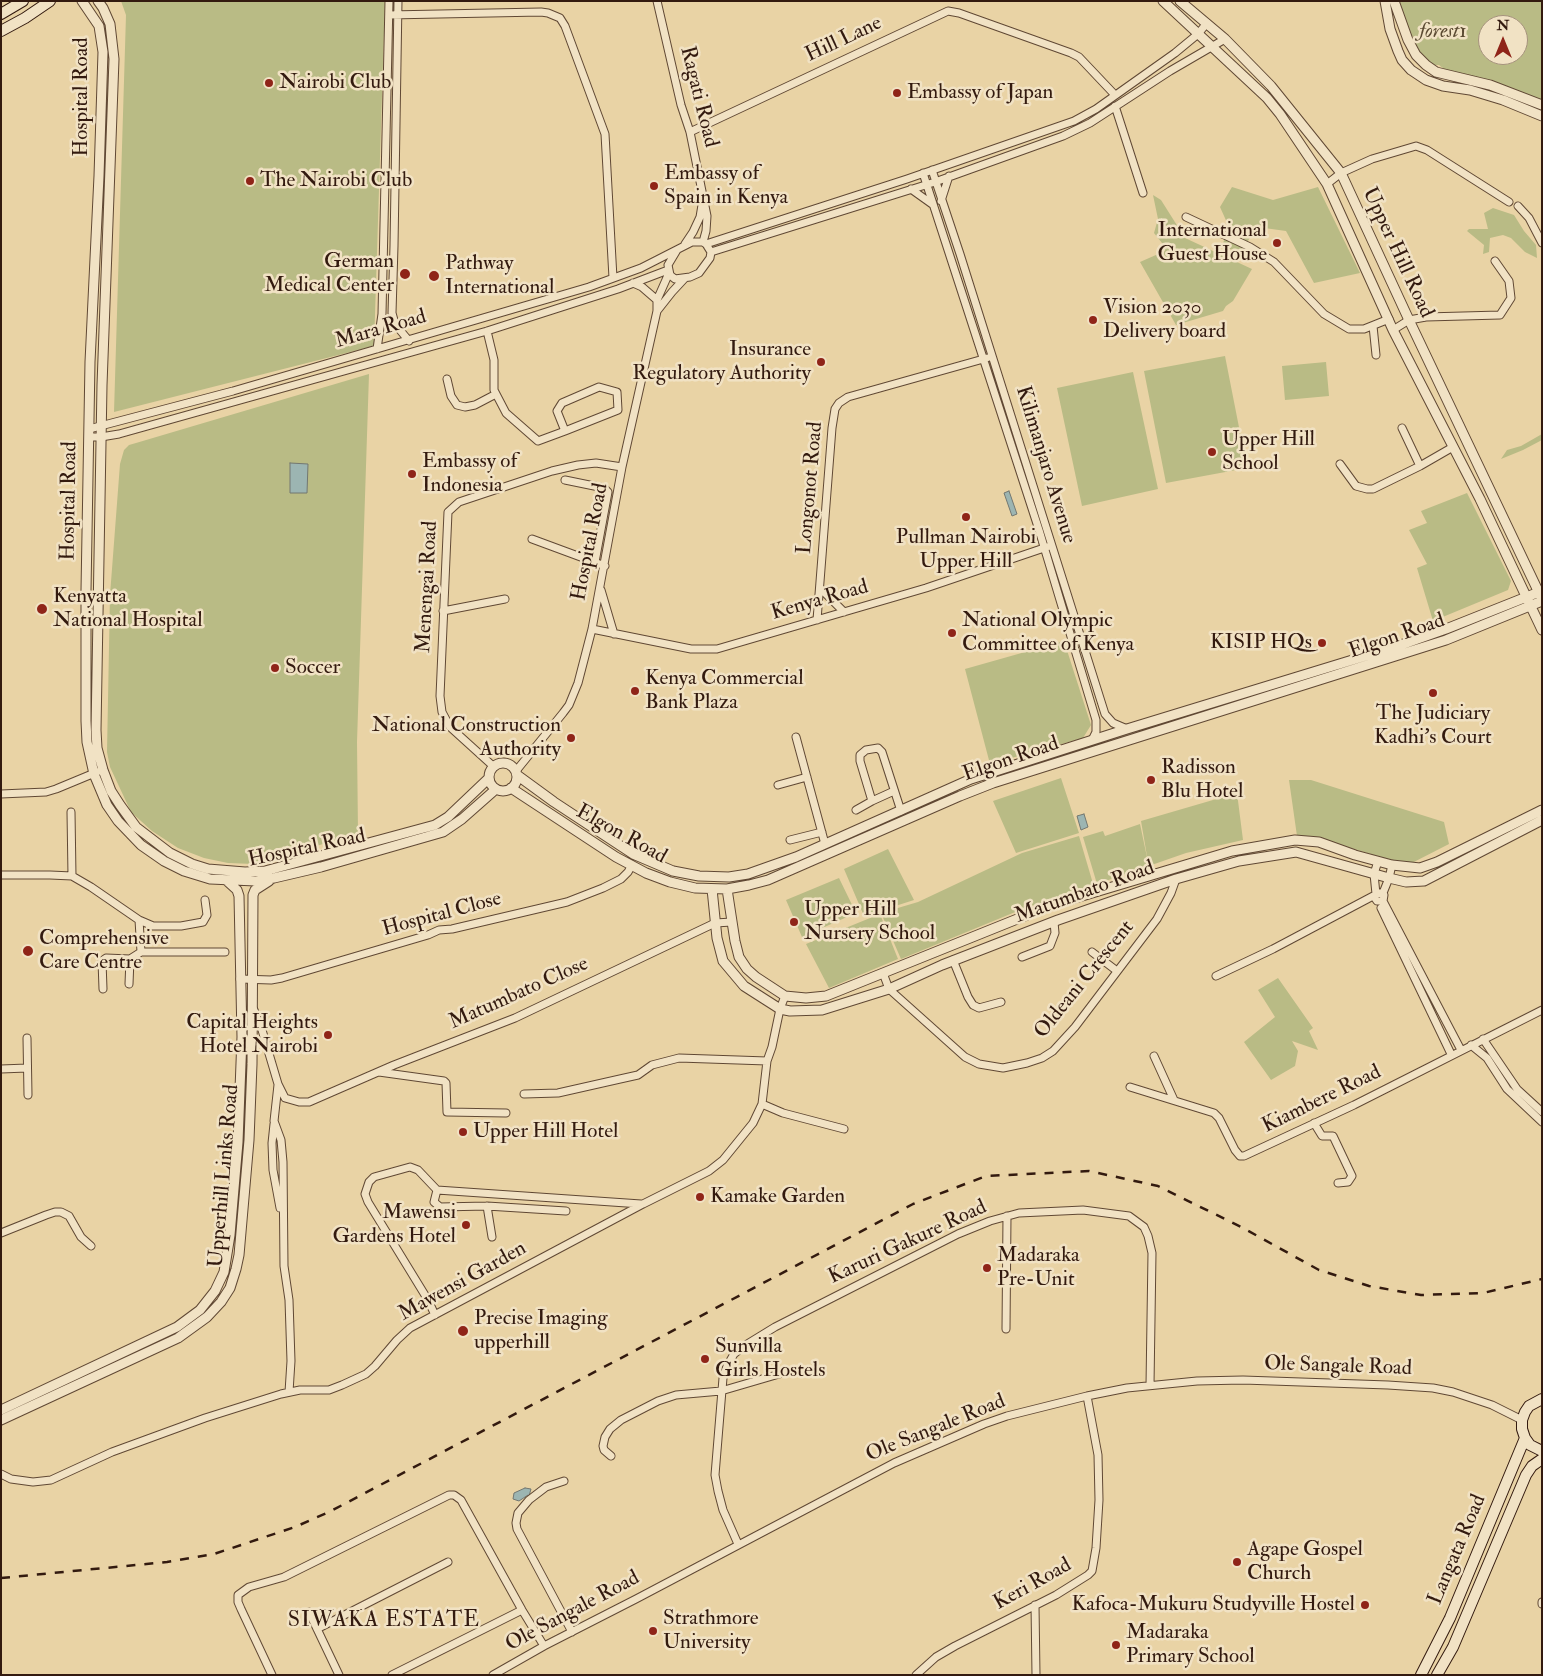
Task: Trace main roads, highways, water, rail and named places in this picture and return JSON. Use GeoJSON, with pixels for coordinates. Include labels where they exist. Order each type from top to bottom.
{"type":"FeatureCollection","features":[{"type":"Feature","properties":{"kind":"main road"},"geometry":{"type":"LineString","coordinates":[[1,14],[22,1]]}},
{"type":"Feature","properties":{"kind":"main road"},"geometry":{"type":"LineString","coordinates":[[1,30],[50,1]]}},
{"type":"Feature","properties":{"kind":"main road"},"geometry":{"type":"LineString","coordinates":[[1542,1399],[1529,1406],[1522,1420],[1525,1438],[1530,1445],[1542,1451]]}},
{"type":"Feature","properties":{"kind":"main road","name":"Langata Road"},"geometry":{"type":"LineString","coordinates":[[1421,1675],[1450,1618],[1525,1438]]}},
{"type":"Feature","properties":{"kind":"main road","name":"Langata Road"},"geometry":{"type":"LineString","coordinates":[[1437,1675],[1457,1638],[1526,1475],[1532,1466],[1542,1458]]}},
{"type":"Feature","properties":{"kind":"water"},"geometry":{"type":"Polygon","coordinates":[[[290,463],[308,464],[307,493],[290,493],[290,463]]]}},
{"type":"Feature","properties":{"kind":"water"},"geometry":{"type":"Polygon","coordinates":[[[1009,491],[1017,514],[1012,516],[1004,493],[1009,491]]]}},
{"type":"Feature","properties":{"kind":"water"},"geometry":{"type":"Polygon","coordinates":[[[1084,814],[1088,827],[1081,830],[1077,816],[1084,814]]]}},
{"type":"Feature","properties":{"kind":"water"},"geometry":{"type":"Polygon","coordinates":[[[525,1488],[531,1489],[529,1496],[519,1501],[513,1499],[514,1493],[525,1488]]]}},
{"type":"Feature","properties":{"kind":"railway"},"geometry":{"type":"LineString","coordinates":[[1,1578],[167,1562],[214,1554],[295,1527],[331,1511],[913,1204],[986,1176],[1089,1171],[1158,1186],[1243,1228],[1319,1270],[1369,1286],[1421,1295],[1483,1293],[1542,1279]]}},
{"type":"Feature","properties":{"kind":"place","name":"Nairobi Club"},"geometry":{"type":"Point","coordinates":[269,83]}},
{"type":"Feature","properties":{"kind":"place","name":"Embassy of Japan"},"geometry":{"type":"Point","coordinates":[897,93]}},
{"type":"Feature","properties":{"kind":"place","name":"The Nairobi Club"},"geometry":{"type":"Point","coordinates":[250,181]}},
{"type":"Feature","properties":{"kind":"place","name":"Embassy of Spain in Kenya"},"geometry":{"type":"Point","coordinates":[654,186]}},
{"type":"Feature","properties":{"kind":"place","name":"International Guest House"},"geometry":{"type":"Point","coordinates":[1277,243]}},
{"type":"Feature","properties":{"kind":"place","name":"German Medical Center"},"geometry":{"type":"Point","coordinates":[405,274]}},
{"type":"Feature","properties":{"kind":"place","name":"Pathway International"},"geometry":{"type":"Point","coordinates":[434,276]}},
{"type":"Feature","properties":{"kind":"place","name":"Vision 2030 Delivery board"},"geometry":{"type":"Point","coordinates":[1093,320]}},
{"type":"Feature","properties":{"kind":"place","name":"Insurance Regulatory Authority"},"geometry":{"type":"Point","coordinates":[821,362]}},
{"type":"Feature","properties":{"kind":"place","name":"Upper Hill School"},"geometry":{"type":"Point","coordinates":[1212,452]}},
{"type":"Feature","properties":{"kind":"place","name":"Embassy of Indonesia"},"geometry":{"type":"Point","coordinates":[412,474]}},
{"type":"Feature","properties":{"kind":"place","name":"Pullman Nairobi Upper Hill"},"geometry":{"type":"Point","coordinates":[966,517]}},
{"type":"Feature","properties":{"kind":"place","name":"Kenyatta National Hospital"},"geometry":{"type":"Point","coordinates":[42,609]}},
{"type":"Feature","properties":{"kind":"place","name":"National Olympic Committee of Kenya"},"geometry":{"type":"Point","coordinates":[952,633]}},
{"type":"Feature","properties":{"kind":"place","name":"KISIP HQs"},"geometry":{"type":"Point","coordinates":[1322,643]}},
{"type":"Feature","properties":{"kind":"place","name":"Soccer"},"geometry":{"type":"Point","coordinates":[275,668]}},
{"type":"Feature","properties":{"kind":"place","name":"Kenya Commercial Bank Plaza"},"geometry":{"type":"Point","coordinates":[635,691]}},
{"type":"Feature","properties":{"kind":"place","name":"The Judiciary Kadhi's Court"},"geometry":{"type":"Point","coordinates":[1433,693]}},
{"type":"Feature","properties":{"kind":"place","name":"National Construction Authority"},"geometry":{"type":"Point","coordinates":[571,738]}},
{"type":"Feature","properties":{"kind":"place","name":"Radisson Blu Hotel"},"geometry":{"type":"Point","coordinates":[1151,780]}},
{"type":"Feature","properties":{"kind":"place","name":"Upper Hill Nursery School"},"geometry":{"type":"Point","coordinates":[794,922]}},
{"type":"Feature","properties":{"kind":"place","name":"Comprehensive Care Centre"},"geometry":{"type":"Point","coordinates":[28,951]}},
{"type":"Feature","properties":{"kind":"place","name":"Capital Heights Hotel Nairobi"},"geometry":{"type":"Point","coordinates":[328,1035]}},
{"type":"Feature","properties":{"kind":"place","name":"Upper Hill Hotel"},"geometry":{"type":"Point","coordinates":[463,1132]}},
{"type":"Feature","properties":{"kind":"place","name":"Kamake Garden"},"geometry":{"type":"Point","coordinates":[700,1197]}},
{"type":"Feature","properties":{"kind":"place","name":"Mawensi Gardens Hotel"},"geometry":{"type":"Point","coordinates":[466,1225]}},
{"type":"Feature","properties":{"kind":"place","name":"Madaraka Pre-Unit"},"geometry":{"type":"Point","coordinates":[987,1268]}},
{"type":"Feature","properties":{"kind":"place","name":"Precise Imaging upperhill"},"geometry":{"type":"Point","coordinates":[463,1331]}},
{"type":"Feature","properties":{"kind":"place","name":"Sunvilla Girls Hostels"},"geometry":{"type":"Point","coordinates":[705,1359]}},
{"type":"Feature","properties":{"kind":"place","name":"Agape Gospel Church"},"geometry":{"type":"Point","coordinates":[1237,1562]}},
{"type":"Feature","properties":{"kind":"place","name":"Kafoca-Mukuru Studyville Hostel"},"geometry":{"type":"Point","coordinates":[1365,1605]}},
{"type":"Feature","properties":{"kind":"place","name":"Strathmore University"},"geometry":{"type":"Point","coordinates":[653,1631]}},
{"type":"Feature","properties":{"kind":"place","name":"Madaraka Primary School"},"geometry":{"type":"Point","coordinates":[1116,1645]}},
{"type":"Feature","properties":{"kind":"district","name":"SIWAKA ESTATE"},"geometry":{"type":"Point","coordinates":[384,1621]}},
{"type":"Feature","properties":{"kind":"park label","name":"forest1"},"geometry":{"type":"Point","coordinates":[1443,32]}}]}
